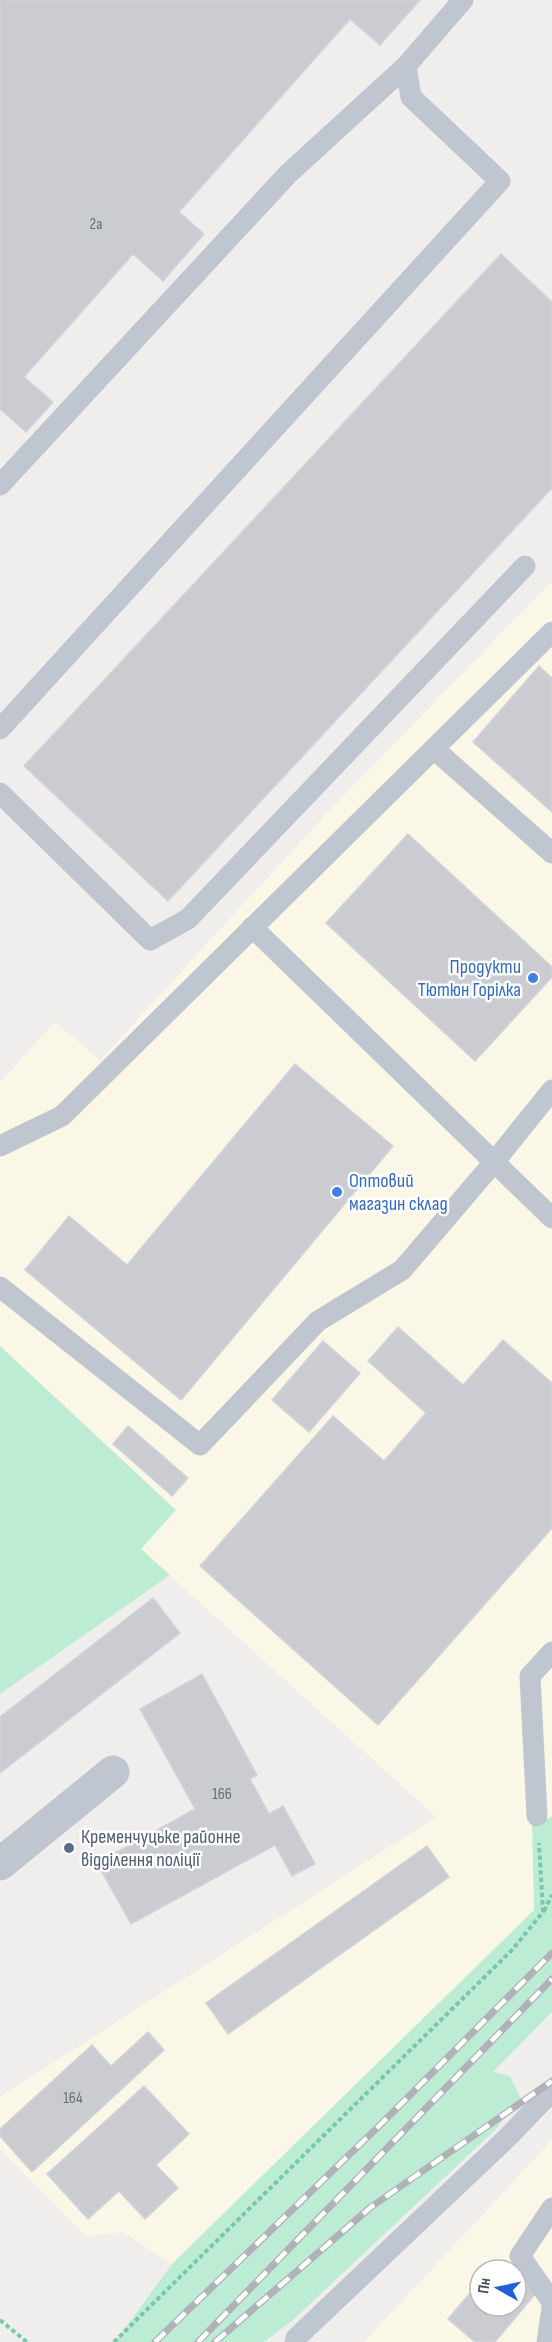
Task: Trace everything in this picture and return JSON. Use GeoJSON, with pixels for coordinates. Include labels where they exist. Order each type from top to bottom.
{"type":"FeatureCollection","features":[{"type":"Feature","properties":{"kind":"street"},"geometry":{"type":"LineString","coordinates":[[0,1864],[113,1772]]}},
{"type":"Feature","properties":{"kind":"lane"},"geometry":{"type":"LineString","coordinates":[[0,485],[288,174],[406,66],[463,0]]}},
{"type":"Feature","properties":{"kind":"lane"},"geometry":{"type":"LineString","coordinates":[[0,729],[500,182],[411,97],[406,66]]}},
{"type":"Feature","properties":{"kind":"lane"},"geometry":{"type":"LineString","coordinates":[[0,793],[150,940],[188,919],[525,566]]}},
{"type":"Feature","properties":{"kind":"lane"},"geometry":{"type":"LineString","coordinates":[[0,1146],[62,1116],[552,632]]}},
{"type":"Feature","properties":{"kind":"lane"},"geometry":{"type":"LineString","coordinates":[[434,749],[552,854]]}},
{"type":"Feature","properties":{"kind":"lane"},"geometry":{"type":"LineString","coordinates":[[252,927],[552,1218]]}},
{"type":"Feature","properties":{"kind":"lane"},"geometry":{"type":"LineString","coordinates":[[0,1287],[200,1445],[318,1321],[402,1270],[552,1090]]}},
{"type":"Feature","properties":{"kind":"lane"},"geometry":{"type":"LineString","coordinates":[[537,1816],[530,1676],[552,1652]]}},
{"type":"Feature","properties":{"kind":"lane"},"geometry":{"type":"LineString","coordinates":[[295,2342],[296,2338],[508,2137],[552,2091]]}},
{"type":"Feature","properties":{"kind":"lane"},"geometry":{"type":"LineString","coordinates":[[552,2208],[520,2256],[552,2302]]}},
{"type":"Feature","properties":{"kind":"lane"},"geometry":{"type":"LineString","coordinates":[[547,2342],[552,2308]]}},
{"type":"Feature","properties":{"kind":"path"},"geometry":{"type":"LineString","coordinates":[[537,1816],[543,1912]]}},
{"type":"Feature","properties":{"kind":"path"},"geometry":{"type":"LineString","coordinates":[[114,2342],[513,1950],[543,1912],[552,1894]]}},
{"type":"Feature","properties":{"kind":"path"},"geometry":{"type":"LineString","coordinates":[[0,2320],[27,2342]]}},
{"type":"Feature","properties":{"kind":"shaded area"},"geometry":{"type":"Polygon","coordinates":[[[552,581],[552,1816],[548,1819],[537,1816],[532,1818],[534,1910],[172,2264],[123,2232],[86,2236],[0,2149],[0,2097],[436,1817],[141,1549],[175,1510],[0,1346],[0,1082],[55,1022],[100,1060],[328,812],[552,581]]]}},
{"type":"Feature","properties":{"kind":"shaded area"},"geometry":{"type":"Polygon","coordinates":[[[552,2140],[552,2342],[364,2342],[552,2140]]]}},
{"type":"Feature","properties":{"kind":"green space"},"geometry":{"type":"Polygon","coordinates":[[[0,1346],[176,1510],[141,1549],[170,1575],[0,1694],[0,1346]]]}},
{"type":"Feature","properties":{"kind":"green space"},"geometry":{"type":"Polygon","coordinates":[[[537,1816],[548,1819],[552,1816],[552,2012],[493,2072],[510,2076],[521,2099],[494,2131],[293,2320],[264,2342],[115,2342],[172,2264],[534,1910],[532,1818],[537,1816]]]}},
{"type":"Feature","properties":{"kind":"building"},"geometry":{"type":"Polygon","coordinates":[[[0,0],[420,0],[380,45],[350,19],[179,212],[204,234],[163,281],[133,254],[24,377],[53,402],[26,432],[0,409],[0,0]]]}},
{"type":"Feature","properties":{"kind":"building"},"geometry":{"type":"Polygon","coordinates":[[[501,254],[552,302],[552,488],[168,901],[24,766],[501,254]]]}},
{"type":"Feature","properties":{"kind":"building"},"geometry":{"type":"Polygon","coordinates":[[[539,666],[552,678],[552,812],[473,742],[539,666]]]}},
{"type":"Feature","properties":{"kind":"building"},"geometry":{"type":"Polygon","coordinates":[[[408,834],[552,967],[552,977],[475,1061],[326,923],[408,834]]]}},
{"type":"Feature","properties":{"kind":"building"},"geometry":{"type":"Polygon","coordinates":[[[295,1064],[393,1146],[181,1400],[25,1270],[69,1216],[127,1265],[295,1064]]]}},
{"type":"Feature","properties":{"kind":"building"},"geometry":{"type":"Polygon","coordinates":[[[398,1327],[463,1385],[503,1340],[552,1383],[552,1528],[378,1725],[200,1566],[333,1416],[384,1461],[426,1413],[368,1361],[398,1327]]]}},
{"type":"Feature","properties":{"kind":"building"},"geometry":{"type":"Polygon","coordinates":[[[323,1341],[360,1373],[309,1432],[272,1400],[323,1341]]]}},
{"type":"Feature","properties":{"kind":"building"},"geometry":{"type":"Polygon","coordinates":[[[128,1426],[188,1478],[172,1496],[113,1444],[128,1426]]]}},
{"type":"Feature","properties":{"kind":"building"},"geometry":{"type":"Polygon","coordinates":[[[153,1598],[180,1633],[0,1773],[0,1717],[153,1598]]]}},
{"type":"Feature","properties":{"kind":"building","name":"Кременчуцьке районне відділення поліції"},"geometry":{"type":"Polygon","coordinates":[[[202,1674],[257,1775],[250,1779],[269,1814],[283,1806],[315,1864],[292,1876],[275,1845],[131,1924],[97,1863],[195,1809],[140,1709],[202,1674]]]}},
{"type":"Feature","properties":{"kind":"building"},"geometry":{"type":"Polygon","coordinates":[[[427,1846],[449,1877],[228,2034],[206,2003],[427,1846]]]}},
{"type":"Feature","properties":{"kind":"building"},"geometry":{"type":"Polygon","coordinates":[[[148,2032],[164,2050],[32,2172],[0,2136],[0,2129],[92,2045],[111,2066],[148,2032]]]}},
{"type":"Feature","properties":{"kind":"building"},"geometry":{"type":"Polygon","coordinates":[[[144,2086],[189,2134],[156,2165],[178,2188],[145,2219],[119,2191],[88,2219],[47,2174],[144,2086]]]}},
{"type":"Feature","properties":{"kind":"building"},"geometry":{"type":"Polygon","coordinates":[[[528,2286],[536,2293],[528,2303],[528,2286]]]}},
{"type":"Feature","properties":{"kind":"building"},"geometry":{"type":"Polygon","coordinates":[[[468,2295],[468,2318],[515,2318],[495,2342],[475,2342],[448,2319],[468,2295]]]}},
{"type":"Feature","properties":{"kind":"railway"},"geometry":{"type":"LineString","coordinates":[[155,2342],[379,2126],[552,1953]]}},
{"type":"Feature","properties":{"kind":"railway"},"geometry":{"type":"LineString","coordinates":[[198,2342],[552,1979]]}},
{"type":"Feature","properties":{"kind":"railway"},"geometry":{"type":"LineString","coordinates":[[215,2342],[371,2207],[552,2081]]}},
{"type":"Feature","properties":{"kind":"place","name":"Продукти Тютюн Горілка"},"geometry":{"type":"Point","coordinates":[533,978]}},
{"type":"Feature","properties":{"kind":"place","name":"Оптовий магазин склад"},"geometry":{"type":"Point","coordinates":[337,1192]}},
{"type":"Feature","properties":{"kind":"place","name":"Кременчуцьке районне відділення поліції"},"geometry":{"type":"Point","coordinates":[69,1848]}}]}
